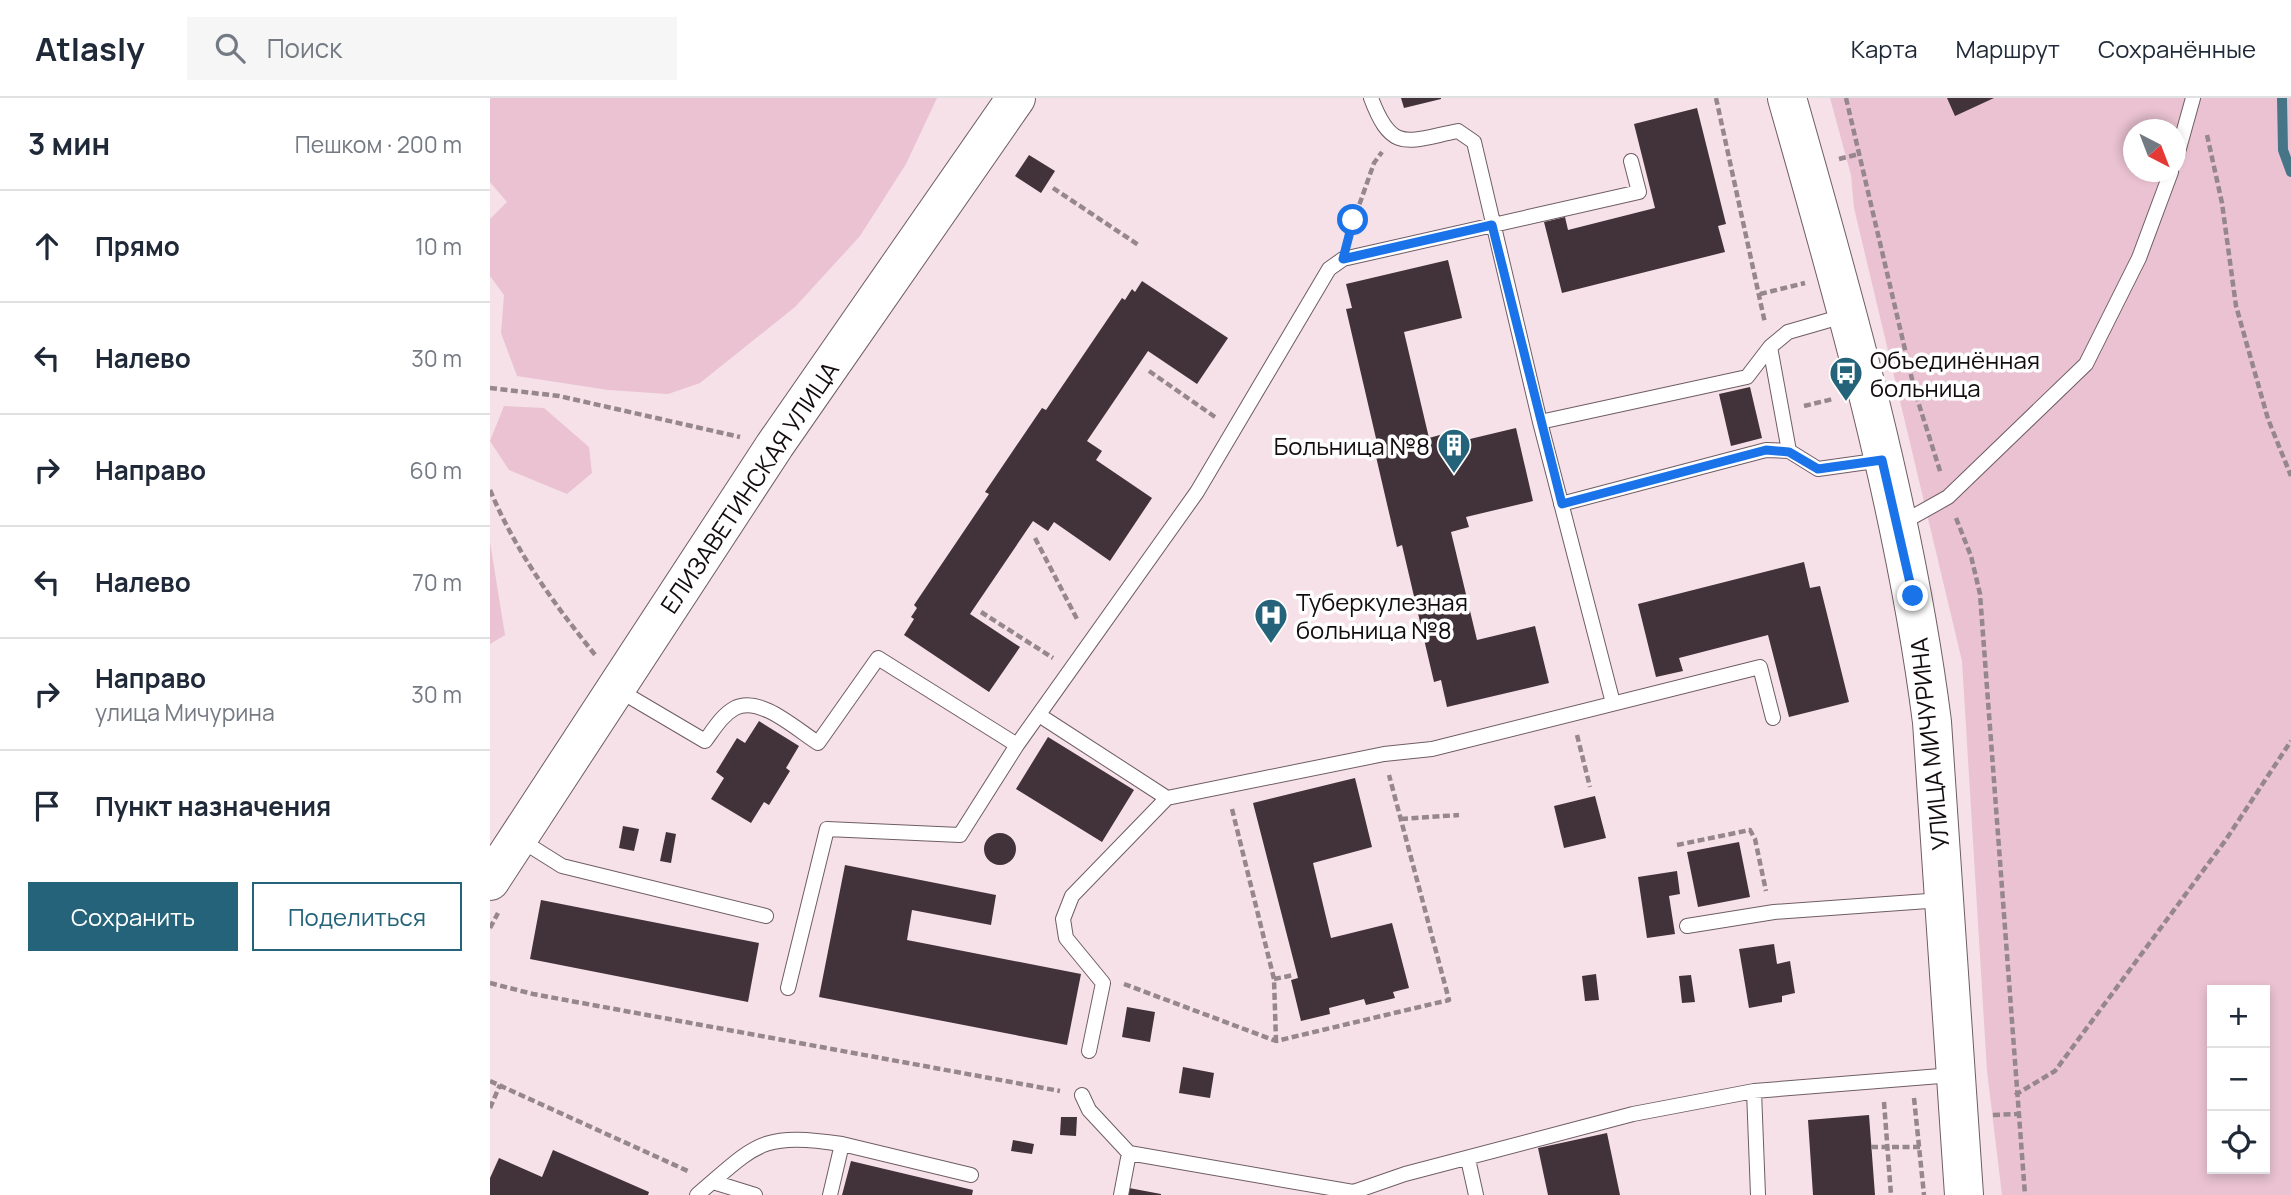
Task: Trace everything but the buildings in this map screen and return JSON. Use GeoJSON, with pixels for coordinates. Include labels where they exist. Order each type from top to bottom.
{"type":"FeatureCollection","features":[{"type":"Feature","properties":{"kind":"main road","name":"ЕЛИЗАВЕТИНСКАЯ УЛИЦА"},"geometry":{"type":"LineString","coordinates":[[490,881],[775,445],[1016,98]]}},
{"type":"Feature","properties":{"kind":"main road","name":"УЛИЦА МИЧУРИНА"},"geometry":{"type":"LineString","coordinates":[[1787,98],[1847,315],[1915,609],[1932,722],[1964,1195]]}},
{"type":"Feature","properties":{"kind":"lane"},"geometry":{"type":"LineString","coordinates":[[1371,98],[1381,125],[1393,137],[1411,140],[1458,131],[1474,142],[1540,422],[1613,703]]}},
{"type":"Feature","properties":{"kind":"lane"},"geometry":{"type":"LineString","coordinates":[[2186,122],[2193,98]]}},
{"type":"Feature","properties":{"kind":"lane"},"geometry":{"type":"LineString","coordinates":[[788,988],[827,829],[960,835],[1017,745],[1197,492],[1329,268],[1343,259],[1639,192],[1631,161]]}},
{"type":"Feature","properties":{"kind":"lane"},"geometry":{"type":"LineString","coordinates":[[1897,525],[1948,497],[2085,364],[2139,258],[2167,182]]}},
{"type":"Feature","properties":{"kind":"lane"},"geometry":{"type":"LineString","coordinates":[[1540,422],[1747,377],[1770,347],[1788,332],[1847,315]]}},
{"type":"Feature","properties":{"kind":"lane"},"geometry":{"type":"LineString","coordinates":[[1770,347],[1789,452]]}},
{"type":"Feature","properties":{"kind":"lane"},"geometry":{"type":"LineString","coordinates":[[1562,504],[1766,450],[1789,452],[1818,469],[1882,460]]}},
{"type":"Feature","properties":{"kind":"lane"},"geometry":{"type":"LineString","coordinates":[[618,684],[641,704],[705,741],[724,716],[737,706],[762,708],[818,743],[878,658],[1017,745]]}},
{"type":"Feature","properties":{"kind":"lane"},"geometry":{"type":"LineString","coordinates":[[1089,1051],[1102,983],[1066,938],[1063,919],[1072,896],[1167,798],[1384,754],[1432,749],[1760,667],[1773,718]]}},
{"type":"Feature","properties":{"kind":"lane"},"geometry":{"type":"LineString","coordinates":[[1039,715],[1167,798]]}},
{"type":"Feature","properties":{"kind":"lane"},"geometry":{"type":"LineString","coordinates":[[518,838],[562,866],[766,916]]}},
{"type":"Feature","properties":{"kind":"lane"},"geometry":{"type":"LineString","coordinates":[[1687,926],[1770,912],[1943,900]]}},
{"type":"Feature","properties":{"kind":"lane"},"geometry":{"type":"LineString","coordinates":[[1082,1095],[1089,1110],[1129,1153],[1353,1192],[1405,1174],[1633,1114],[1754,1091],[1912,1076],[1954,1075]]}},
{"type":"Feature","properties":{"kind":"lane"},"geometry":{"type":"LineString","coordinates":[[1754,1091],[1758,1195]]}},
{"type":"Feature","properties":{"kind":"lane"},"geometry":{"type":"LineString","coordinates":[[697,1195],[763,1143],[797,1138],[842,1144],[971,1175]]}},
{"type":"Feature","properties":{"kind":"lane"},"geometry":{"type":"LineString","coordinates":[[830,1195],[842,1144]]}},
{"type":"Feature","properties":{"kind":"lane"},"geometry":{"type":"LineString","coordinates":[[1121,1195],[1129,1153]]}},
{"type":"Feature","properties":{"kind":"lane"},"geometry":{"type":"LineString","coordinates":[[1468,1159],[1476,1195]]}},
{"type":"Feature","properties":{"kind":"lane"},"geometry":{"type":"LineString","coordinates":[[713,1182],[755,1195]]}},
{"type":"Feature","properties":{"kind":"path"},"geometry":{"type":"LineString","coordinates":[[1716,98],[1770,347]]}},
{"type":"Feature","properties":{"kind":"path"},"geometry":{"type":"LineString","coordinates":[[1846,98],[1915,393],[1948,497],[1971,556],[1980,594],[2015,1095],[2025,1195]]}},
{"type":"Feature","properties":{"kind":"path"},"geometry":{"type":"LineString","coordinates":[[2205,127],[2222,203],[2236,306],[2268,419],[2291,476]]}},
{"type":"Feature","properties":{"kind":"path"},"geometry":{"type":"LineString","coordinates":[[1343,259],[1374,163],[1393,137]]}},
{"type":"Feature","properties":{"kind":"path"},"geometry":{"type":"LineString","coordinates":[[1836,160],[1858,154]]}},
{"type":"Feature","properties":{"kind":"path"},"geometry":{"type":"LineString","coordinates":[[1054,188],[1140,246]]}},
{"type":"Feature","properties":{"kind":"path"},"geometry":{"type":"LineString","coordinates":[[1149,371],[1234,430]]}},
{"type":"Feature","properties":{"kind":"path"},"geometry":{"type":"LineString","coordinates":[[490,388],[559,396],[775,445]]}},
{"type":"Feature","properties":{"kind":"path"},"geometry":{"type":"LineString","coordinates":[[490,490],[505,525],[550,599],[618,684]]}},
{"type":"Feature","properties":{"kind":"path"},"geometry":{"type":"LineString","coordinates":[[1035,538],[1090,643]]}},
{"type":"Feature","properties":{"kind":"path"},"geometry":{"type":"LineString","coordinates":[[981,612],[1071,670]]}},
{"type":"Feature","properties":{"kind":"path"},"geometry":{"type":"LineString","coordinates":[[1572,714],[1590,787]]}},
{"type":"Feature","properties":{"kind":"path"},"geometry":{"type":"LineString","coordinates":[[2015,1095],[2055,1071],[2225,841],[2291,741]]}},
{"type":"Feature","properties":{"kind":"path"},"geometry":{"type":"LineString","coordinates":[[1102,983],[1122,983],[1276,1041],[1449,1000],[1384,754]]}},
{"type":"Feature","properties":{"kind":"path"},"geometry":{"type":"LineString","coordinates":[[1226,786],[1274,979],[1276,1041]]}},
{"type":"Feature","properties":{"kind":"path"},"geometry":{"type":"LineString","coordinates":[[1401,819],[1459,815]]}},
{"type":"Feature","properties":{"kind":"path"},"geometry":{"type":"LineString","coordinates":[[1677,845],[1750,830],[1755,838],[1770,912]]}},
{"type":"Feature","properties":{"kind":"path"},"geometry":{"type":"LineString","coordinates":[[1274,979],[1294,975]]}},
{"type":"Feature","properties":{"kind":"path"},"geometry":{"type":"LineString","coordinates":[[490,983],[547,997],[1082,1095]]}},
{"type":"Feature","properties":{"kind":"path"},"geometry":{"type":"LineString","coordinates":[[1912,1076],[1924,1195]]}},
{"type":"Feature","properties":{"kind":"path"},"geometry":{"type":"LineString","coordinates":[[490,1081],[713,1182]]}},
{"type":"Feature","properties":{"kind":"path"},"geometry":{"type":"LineString","coordinates":[[490,1108],[500,1085]]}},
{"type":"Feature","properties":{"kind":"path"},"geometry":{"type":"LineString","coordinates":[[1884,1098],[1891,1195]]}},
{"type":"Feature","properties":{"kind":"path"},"geometry":{"type":"LineString","coordinates":[[1871,1147],[1920,1147]]}},
{"type":"Feature","properties":{"kind":"shaded area"},"geometry":{"type":"Polygon","coordinates":[[[490,98],[937,98],[906,164],[860,236],[795,307],[700,383],[668,394],[608,390],[517,376],[501,333],[504,295],[490,276],[490,219],[507,202],[490,182],[490,98]]]}},
{"type":"Feature","properties":{"kind":"shaded area"},"geometry":{"type":"Polygon","coordinates":[[[1830,98],[2291,98],[2291,1195],[2002,1195],[1987,1071],[1962,661],[1854,208],[1851,175],[1830,98]]]}},
{"type":"Feature","properties":{"kind":"shaded area"},"geometry":{"type":"Polygon","coordinates":[[[504,406],[544,408],[589,447],[592,473],[567,494],[509,470],[490,441],[504,406]]]}},
{"type":"Feature","properties":{"kind":"shaded area"},"geometry":{"type":"Polygon","coordinates":[[[490,542],[505,635],[490,644],[490,542]]]}},
{"type":"Feature","properties":{"kind":"waterway"},"geometry":{"type":"LineString","coordinates":[[2282,98],[2283,150],[2291,172]]}},
{"type":"Feature","properties":{"kind":"place","name":"Объединённая больница"},"geometry":{"type":"Point","coordinates":[1846,403]}},
{"type":"Feature","properties":{"kind":"place","name":"Больница №8"},"geometry":{"type":"Point","coordinates":[1454,475]}},
{"type":"Feature","properties":{"kind":"place","name":"Туберкулезная больница №8"},"geometry":{"type":"Point","coordinates":[1271,645]}},
{"type":"Feature","properties":{"kind":"route"},"geometry":{"type":"LineString","coordinates":[[1353,220],[1343,259],[1492,225],[1562,504],[1766,450],[1789,452],[1818,469],[1882,460],[1913,596]]}}]}
